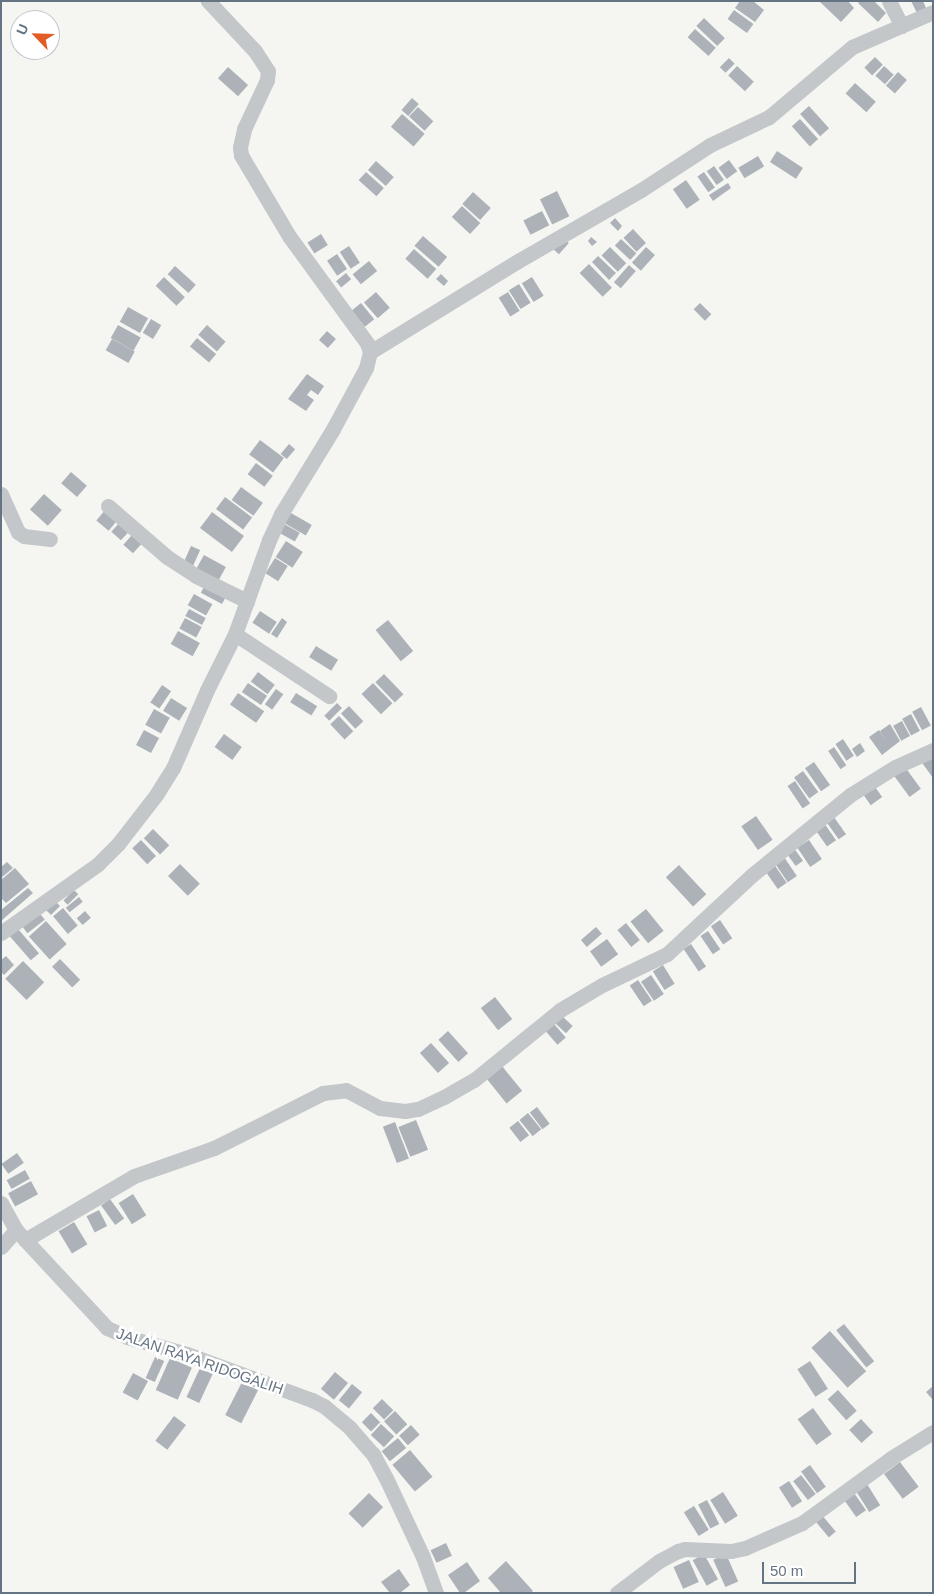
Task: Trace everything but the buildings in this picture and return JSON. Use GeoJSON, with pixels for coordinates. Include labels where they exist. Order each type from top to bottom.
{"type":"FeatureCollection","features":[{"type":"Feature","properties":{"kind":"street"},"geometry":{"type":"LineString","coordinates":[[1,933],[98,864],[137,822],[173,768],[207,690],[235,634],[269,540],[281,514],[333,429],[366,368],[370,352],[367,343],[289,236],[241,155],[241,140],[267,80],[268,71],[255,51],[208,1]]}},
{"type":"Feature","properties":{"kind":"street"},"geometry":{"type":"LineString","coordinates":[[889,1],[902,26]]}},
{"type":"Feature","properties":{"kind":"street"},"geometry":{"type":"LineString","coordinates":[[370,352],[518,261],[641,190],[710,146],[769,117],[852,47],[933,12]]}},
{"type":"Feature","properties":{"kind":"street"},"geometry":{"type":"LineString","coordinates":[[1,494],[18,532],[24,536],[50,539]]}},
{"type":"Feature","properties":{"kind":"street"},"geometry":{"type":"LineString","coordinates":[[108,506],[166,557],[196,576],[247,601]]}},
{"type":"Feature","properties":{"kind":"street"},"geometry":{"type":"LineString","coordinates":[[235,634],[329,696]]}},
{"type":"Feature","properties":{"kind":"street"},"geometry":{"type":"LineString","coordinates":[[1,1247],[134,1176],[214,1148],[323,1093],[346,1090],[380,1108],[405,1111],[418,1109],[444,1097],[474,1080],[560,1010],[602,985],[667,954],[752,875],[843,800],[878,777],[933,750]]}},
{"type":"Feature","properties":{"kind":"street","name":"JALAN RAYA RIDOGALIH"},"geometry":{"type":"LineString","coordinates":[[1,1203],[21,1235],[107,1328],[127,1338],[187,1354],[312,1400],[324,1406],[344,1423],[373,1454],[386,1478],[423,1557],[436,1593]]}},
{"type":"Feature","properties":{"kind":"street"},"geometry":{"type":"LineString","coordinates":[[617,1593],[659,1561],[685,1549],[731,1551],[745,1548],[802,1523],[891,1458],[933,1432]]}}]}
